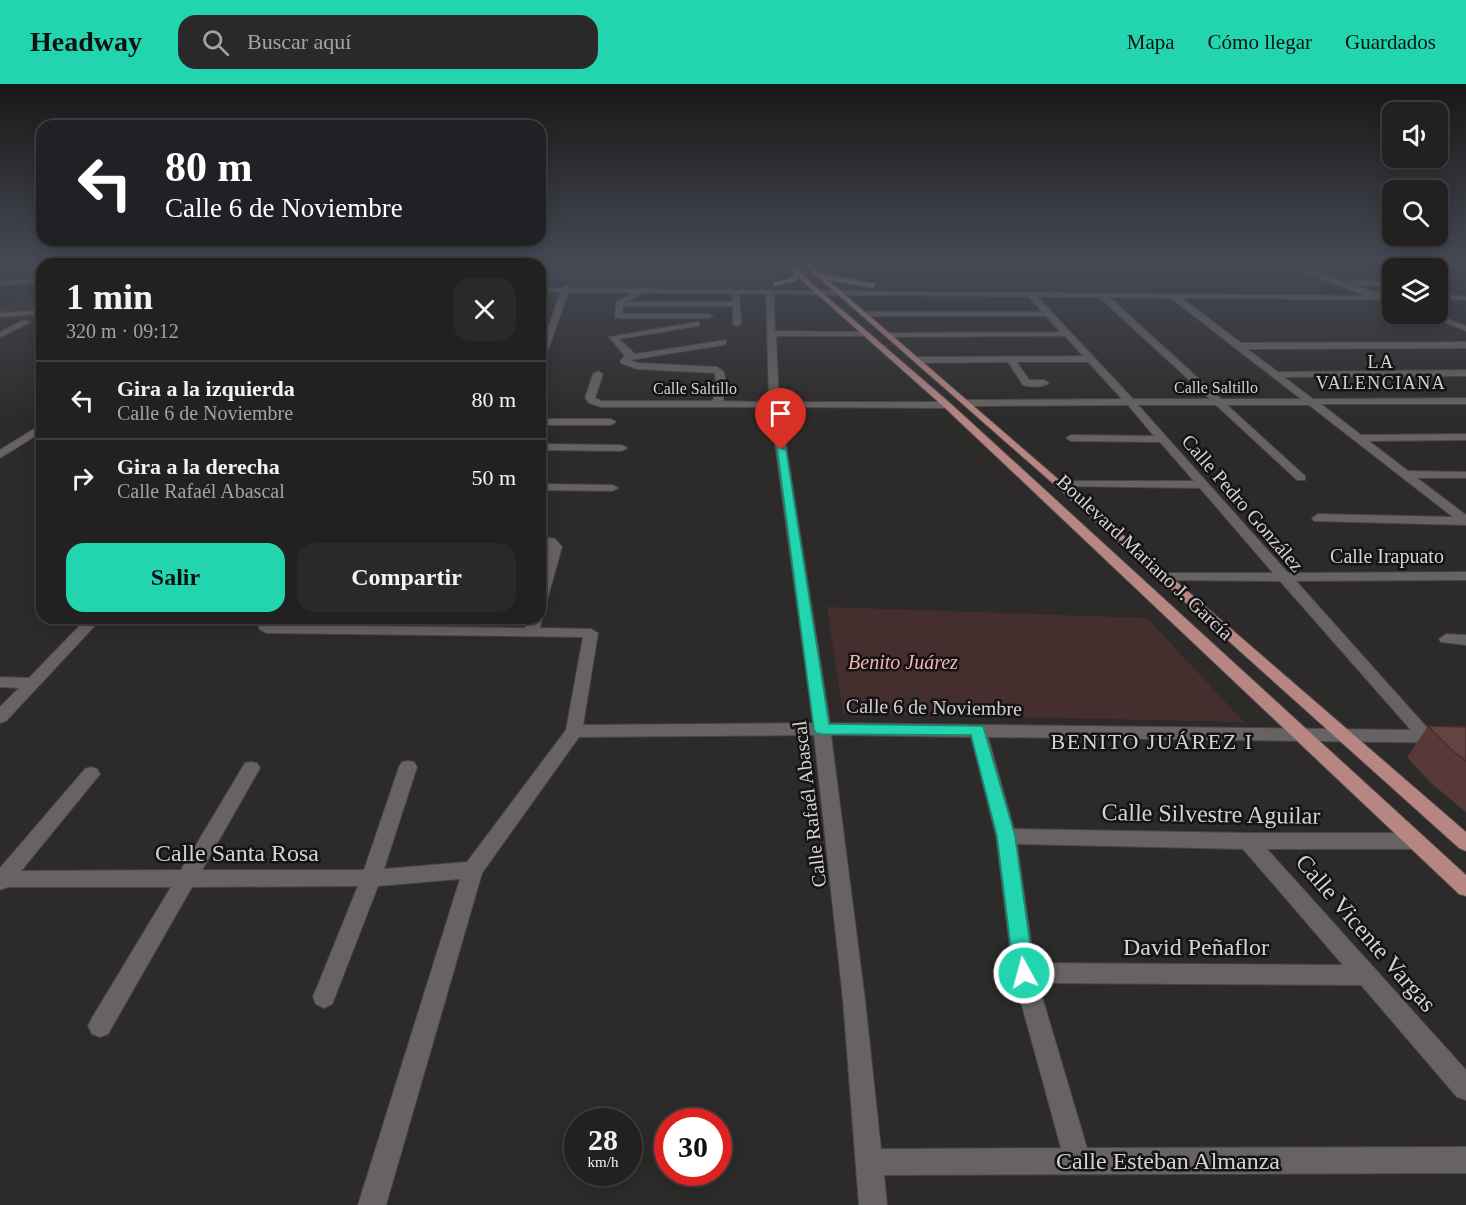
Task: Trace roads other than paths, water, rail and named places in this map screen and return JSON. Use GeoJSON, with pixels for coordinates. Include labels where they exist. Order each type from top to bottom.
{"type":"FeatureCollection","features":[{"type":"Feature","properties":{"kind":"main road","name":"Boulevard Mariano J. García"},"geometry":{"type":"LineString","coordinates":[[845,315],[947,405],[1466,888]]}},
{"type":"Feature","properties":{"kind":"main road","name":"Boulevard Mariano J. García"},"geometry":{"type":"LineString","coordinates":[[866,315],[1466,843]]}},
{"type":"Feature","properties":{"kind":"street"},"geometry":{"type":"LineString","coordinates":[[546,345],[556,315]]}},
{"type":"Feature","properties":{"kind":"street"},"geometry":{"type":"LineString","coordinates":[[618,315],[710,316]]}},
{"type":"Feature","properties":{"kind":"street"},"geometry":{"type":"LineString","coordinates":[[736,315],[737,324]]}},
{"type":"Feature","properties":{"kind":"street","name":"Calle Rafaél Abascal"},"geometry":{"type":"LineString","coordinates":[[771,315],[774,403],[822,729],[871,1162],[873,1205]]}},
{"type":"Feature","properties":{"kind":"street","name":"Calle Pedro González"},"geometry":{"type":"LineString","coordinates":[[1049,315],[1130,402],[1281,576],[1426,737]]}},
{"type":"Feature","properties":{"kind":"street"},"geometry":{"type":"LineString","coordinates":[[1124,315],[1301,478]]}},
{"type":"Feature","properties":{"kind":"street"},"geometry":{"type":"LineString","coordinates":[[1199,315],[1279,374],[1466,521]]}},
{"type":"Feature","properties":{"kind":"street"},"geometry":{"type":"LineString","coordinates":[[0,323],[36,321]]}},
{"type":"Feature","properties":{"kind":"street"},"geometry":{"type":"LineString","coordinates":[[0,335],[27,322]]}},
{"type":"Feature","properties":{"kind":"street"},"geometry":{"type":"LineString","coordinates":[[1448,322],[1466,329]]}},
{"type":"Feature","properties":{"kind":"street"},"geometry":{"type":"LineString","coordinates":[[696,324],[614,337],[630,356],[641,357],[723,342]]}},
{"type":"Feature","properties":{"kind":"street"},"geometry":{"type":"LineString","coordinates":[[770,333],[867,334]]}},
{"type":"Feature","properties":{"kind":"street"},"geometry":{"type":"LineString","coordinates":[[888,334],[1067,334]]}},
{"type":"Feature","properties":{"kind":"street"},"geometry":{"type":"LineString","coordinates":[[1240,346],[1466,345]]}},
{"type":"Feature","properties":{"kind":"street"},"geometry":{"type":"LineString","coordinates":[[630,356],[624,361],[637,366],[714,369],[719,372],[721,385],[718,403]]}},
{"type":"Feature","properties":{"kind":"street"},"geometry":{"type":"LineString","coordinates":[[918,360],[1011,360],[1033,367],[1090,359]]}},
{"type":"Feature","properties":{"kind":"street"},"geometry":{"type":"LineString","coordinates":[[1011,360],[1026,383],[1044,383],[1033,367]]}},
{"type":"Feature","properties":{"kind":"street"},"geometry":{"type":"LineString","coordinates":[[1279,374],[1466,373]]}},
{"type":"Feature","properties":{"kind":"street","name":"Calle Saltillo"},"geometry":{"type":"LineString","coordinates":[[598,374],[590,398],[601,404],[947,405]]}},
{"type":"Feature","properties":{"kind":"street","name":"Calle Saltillo"},"geometry":{"type":"LineString","coordinates":[[967,403],[1466,401]]}},
{"type":"Feature","properties":{"kind":"street"},"geometry":{"type":"LineString","coordinates":[[546,422],[611,422]]}},
{"type":"Feature","properties":{"kind":"street"},"geometry":{"type":"LineString","coordinates":[[0,455],[36,431]]}},
{"type":"Feature","properties":{"kind":"street"},"geometry":{"type":"LineString","coordinates":[[1359,438],[1466,437]]}},
{"type":"Feature","properties":{"kind":"street"},"geometry":{"type":"LineString","coordinates":[[1071,438],[1162,439]]}},
{"type":"Feature","properties":{"kind":"street"},"geometry":{"type":"LineString","coordinates":[[546,447],[622,448]]}},
{"type":"Feature","properties":{"kind":"street"},"geometry":{"type":"LineString","coordinates":[[1406,474],[1466,475]]}},
{"type":"Feature","properties":{"kind":"street"},"geometry":{"type":"LineString","coordinates":[[1060,484],[1201,484]]}},
{"type":"Feature","properties":{"kind":"street"},"geometry":{"type":"LineString","coordinates":[[546,487],[612,488]]}},
{"type":"Feature","properties":{"kind":"street"},"geometry":{"type":"LineString","coordinates":[[1318,519],[1466,521]]}},
{"type":"Feature","properties":{"kind":"street"},"geometry":{"type":"LineString","coordinates":[[546,541],[556,547],[546,580]]}},
{"type":"Feature","properties":{"kind":"street","name":"Calle Irapuato"},"geometry":{"type":"LineString","coordinates":[[1165,577],[1466,576]]}},
{"type":"Feature","properties":{"kind":"street"},"geometry":{"type":"LineString","coordinates":[[0,717],[89,624]]}},
{"type":"Feature","properties":{"kind":"street"},"geometry":{"type":"LineString","coordinates":[[266,624],[266,629],[591,633],[574,731],[473,870],[372,1205]]}},
{"type":"Feature","properties":{"kind":"street"},"geometry":{"type":"LineString","coordinates":[[531,634],[534,624]]}},
{"type":"Feature","properties":{"kind":"street"},"geometry":{"type":"LineString","coordinates":[[1446,639],[1466,640]]}},
{"type":"Feature","properties":{"kind":"street"},"geometry":{"type":"LineString","coordinates":[[0,682],[33,683]]}},
{"type":"Feature","properties":{"kind":"street"},"geometry":{"type":"LineString","coordinates":[[978,730],[1006,836],[1024,973],[1078,1161]]}},
{"type":"Feature","properties":{"kind":"street","name":"Calle 6 de Noviembre"},"geometry":{"type":"LineString","coordinates":[[574,731],[978,730],[1466,737]]}},
{"type":"Feature","properties":{"kind":"street"},"geometry":{"type":"LineString","coordinates":[[324,996],[371,878],[408,766]]}},
{"type":"Feature","properties":{"kind":"street"},"geometry":{"type":"LineString","coordinates":[[100,1026],[251,768]]}},
{"type":"Feature","properties":{"kind":"street"},"geometry":{"type":"LineString","coordinates":[[1,880],[91,774]]}},
{"type":"Feature","properties":{"kind":"street","name":"Calle Silvestre Aguilar"},"geometry":{"type":"LineString","coordinates":[[1006,836],[1248,841],[1416,841]]}},
{"type":"Feature","properties":{"kind":"street","name":"Calle Vicente Vargas"},"geometry":{"type":"LineString","coordinates":[[1248,841],[1466,1088]]}},
{"type":"Feature","properties":{"kind":"street","name":"Calle Santa Rosa"},"geometry":{"type":"LineString","coordinates":[[1,880],[371,878],[473,870]]}},
{"type":"Feature","properties":{"kind":"street","name":"David Peñaflor"},"geometry":{"type":"LineString","coordinates":[[1024,973],[1367,975]]}},
{"type":"Feature","properties":{"kind":"street","name":"Calle Esteban Almanza"},"geometry":{"type":"LineString","coordinates":[[871,1162],[1466,1160]]}},
{"type":"Feature","properties":{"kind":"district","name":"LA VALENCIANA"},"geometry":{"type":"Point","coordinates":[1381,372]}},
{"type":"Feature","properties":{"kind":"district","name":"BENITO JUÁREZ I"},"geometry":{"type":"Point","coordinates":[1152,741]}},
{"type":"Feature","properties":{"kind":"park label","name":"Benito Juárez"},"geometry":{"type":"Point","coordinates":[903,662]}}]}
